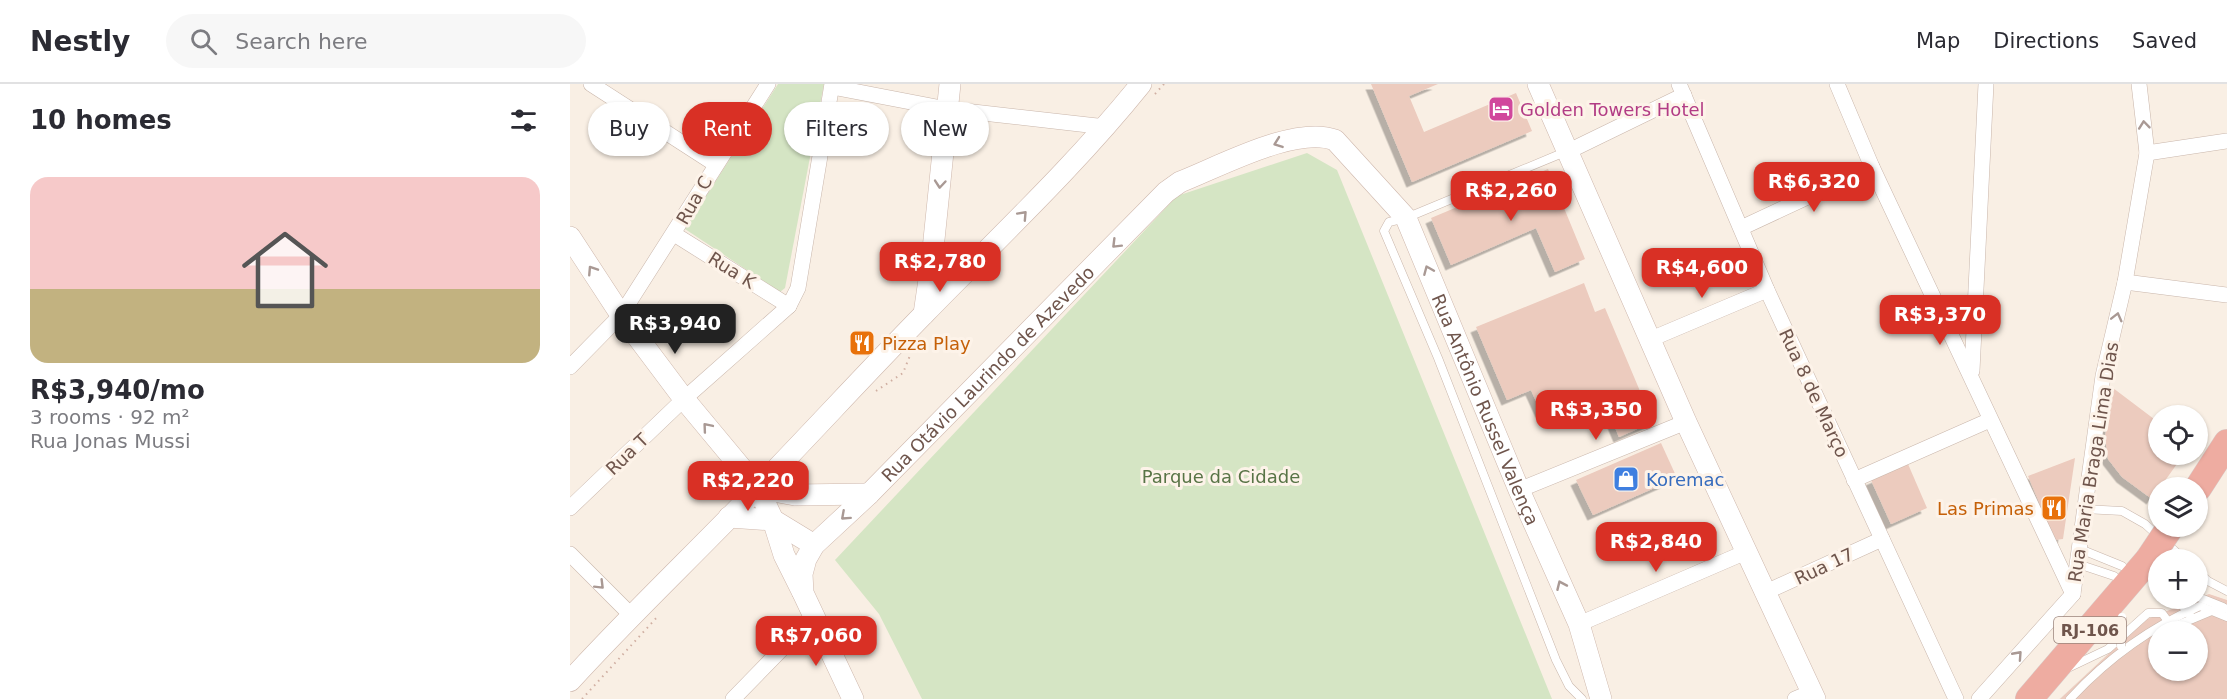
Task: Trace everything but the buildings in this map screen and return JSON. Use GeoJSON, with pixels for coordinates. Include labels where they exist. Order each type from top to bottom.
{"type":"FeatureCollection","features":[{"type":"Feature","properties":{"kind":"highway"},"geometry":{"type":"LineString","coordinates":[[2212,476],[2227,443]]}},
{"type":"Feature","properties":{"kind":"highway","name":"RJ-106"},"geometry":{"type":"LineString","coordinates":[[2029,699],[2120,588],[2149,559],[2164,537]]}},
{"type":"Feature","properties":{"kind":"street"},"geometry":{"type":"LineString","coordinates":[[591,84],[715,164]]}},
{"type":"Feature","properties":{"kind":"street","name":"Rua C"},"geometry":{"type":"LineString","coordinates":[[570,367],[621,315],[768,84]]}},
{"type":"Feature","properties":{"kind":"street"},"geometry":{"type":"LineString","coordinates":[[948,102],[950,84]]}},
{"type":"Feature","properties":{"kind":"street"},"geometry":{"type":"LineString","coordinates":[[570,681],[631,615],[758,488],[924,314],[1001,239],[1106,127],[1141,84]]}},
{"type":"Feature","properties":{"kind":"street"},"geometry":{"type":"LineString","coordinates":[[1538,84],[1686,422],[1766,592],[1808,697]]}},
{"type":"Feature","properties":{"kind":"street"},"geometry":{"type":"LineString","coordinates":[[1837,84],[1872,167],[1972,374],[1990,420],[2073,594]]}},
{"type":"Feature","properties":{"kind":"street"},"geometry":{"type":"LineString","coordinates":[[1972,374],[1986,84]]}},
{"type":"Feature","properties":{"kind":"street","name":"Rua Maria Braga Lima Dias"},"geometry":{"type":"LineString","coordinates":[[1979,699],[2073,594],[2103,376],[2125,282],[2147,153],[2139,84]]}},
{"type":"Feature","properties":{"kind":"street"},"geometry":{"type":"LineString","coordinates":[[789,306],[798,288],[832,85],[913,102]]}},
{"type":"Feature","properties":{"kind":"street"},"geometry":{"type":"LineString","coordinates":[[1569,151],[1682,89]]}},
{"type":"Feature","properties":{"kind":"street","name":"Rua 8 de Março"},"geometry":{"type":"LineString","coordinates":[[1682,89],[1767,290],[1956,699]]}},
{"type":"Feature","properties":{"kind":"street"},"geometry":{"type":"LineString","coordinates":[[989,114],[1106,127]]}},
{"type":"Feature","properties":{"kind":"street","name":"Rua Otávio Laurindo de Azevedo"},"geometry":{"type":"LineString","coordinates":[[853,699],[803,593],[804,566],[814,545],[869,494],[1166,192],[1180,182],[1285,140],[1323,136],[1335,140]]}},
{"type":"Feature","properties":{"kind":"street","name":"Rua Antônio Russel Valença"},"geometry":{"type":"LineString","coordinates":[[1335,140],[1406,218],[1519,490],[1579,624],[1601,699]]}},
{"type":"Feature","properties":{"kind":"street"},"geometry":{"type":"LineString","coordinates":[[2147,153],[2227,141]]}},
{"type":"Feature","properties":{"kind":"street"},"geometry":{"type":"LineString","coordinates":[[924,314],[942,156]]}},
{"type":"Feature","properties":{"kind":"street"},"geometry":{"type":"LineString","coordinates":[[1741,228],[1872,167]]}},
{"type":"Feature","properties":{"kind":"street","name":"Rua K"},"geometry":{"type":"LineString","coordinates":[[674,234],[789,306]]}},
{"type":"Feature","properties":{"kind":"street"},"geometry":{"type":"LineString","coordinates":[[570,237],[621,315],[684,399],[758,488],[773,520],[784,555],[803,593]]}},
{"type":"Feature","properties":{"kind":"street"},"geometry":{"type":"LineString","coordinates":[[932,259],[944,274],[958,275],[967,271]]}},
{"type":"Feature","properties":{"kind":"street"},"geometry":{"type":"LineString","coordinates":[[2125,282],[2227,295]]}},
{"type":"Feature","properties":{"kind":"street"},"geometry":{"type":"LineString","coordinates":[[1651,339],[1767,290]]}},
{"type":"Feature","properties":{"kind":"street","name":"Rua T"},"geometry":{"type":"LineString","coordinates":[[570,508],[684,399],[789,306]]}},
{"type":"Feature","properties":{"kind":"street"},"geometry":{"type":"LineString","coordinates":[[1854,480],[1990,420]]}},
{"type":"Feature","properties":{"kind":"street"},"geometry":{"type":"LineString","coordinates":[[1519,490],[1686,422]]}},
{"type":"Feature","properties":{"kind":"street"},"geometry":{"type":"LineString","coordinates":[[758,488],[795,495],[869,494]]}},
{"type":"Feature","properties":{"kind":"street"},"geometry":{"type":"LineString","coordinates":[[729,517],[773,520],[814,545]]}},
{"type":"Feature","properties":{"kind":"street","name":"Rua 17"},"geometry":{"type":"LineString","coordinates":[[1766,592],[1882,539]]}},
{"type":"Feature","properties":{"kind":"street"},"geometry":{"type":"LineString","coordinates":[[1579,624],[1746,552]]}},
{"type":"Feature","properties":{"kind":"street"},"geometry":{"type":"LineString","coordinates":[[570,554],[631,615]]}},
{"type":"Feature","properties":{"kind":"street"},"geometry":{"type":"LineString","coordinates":[[2054,554],[2079,556]]}},
{"type":"Feature","properties":{"kind":"street"},"geometry":{"type":"LineString","coordinates":[[733,699],[813,617]]}},
{"type":"Feature","properties":{"kind":"lane"},"geometry":{"type":"LineString","coordinates":[[1569,151],[1406,218],[1389,222],[1384,231],[1438,358],[1556,660],[1569,686],[1582,699]]}},
{"type":"Feature","properties":{"kind":"lane"},"geometry":{"type":"LineString","coordinates":[[2084,509],[2122,512],[2145,524],[2172,549]]}},
{"type":"Feature","properties":{"kind":"lane"},"geometry":{"type":"LineString","coordinates":[[2079,556],[2120,588]]}},
{"type":"Feature","properties":{"kind":"lane"},"geometry":{"type":"LineString","coordinates":[[2079,556],[2120,588]]}},
{"type":"Feature","properties":{"kind":"lane"},"geometry":{"type":"LineString","coordinates":[[2208,581],[2227,591]]}},
{"type":"Feature","properties":{"kind":"lane"},"geometry":{"type":"LineString","coordinates":[[2120,588],[2121,649]]}},
{"type":"Feature","properties":{"kind":"lane"},"geometry":{"type":"LineString","coordinates":[[2208,601],[2225,607]]}},
{"type":"Feature","properties":{"kind":"lane"},"geometry":{"type":"LineString","coordinates":[[2071,699],[2121,649],[2165,621],[2200,606],[2227,616]]}},
{"type":"Feature","properties":{"kind":"lane"},"geometry":{"type":"LineString","coordinates":[[2185,621],[2225,607]]}},
{"type":"Feature","properties":{"kind":"lane"},"geometry":{"type":"LineString","coordinates":[[2185,609],[2192,618]]}},
{"type":"Feature","properties":{"kind":"lane"},"geometry":{"type":"LineString","coordinates":[[2051,675],[2083,663],[2108,649],[2148,613],[2162,613],[2168,621]]}},
{"type":"Feature","properties":{"kind":"lane"},"geometry":{"type":"LineString","coordinates":[[2071,699],[2148,640]]}},
{"type":"Feature","properties":{"kind":"green space"},"geometry":{"type":"Polygon","coordinates":[[[778,84],[824,84],[821,102],[784,102],[784,156],[810,156],[785,288],[780,292],[685,229],[732,156],[772,156],[772,102],[766,102],[778,84]]]}},
{"type":"Feature","properties":{"kind":"green space","name":"Parque da Cidade"},"geometry":{"type":"Polygon","coordinates":[[[1307,153],[1337,170],[1552,699],[922,699],[879,614],[835,560],[1177,196],[1307,153]]]}},
{"type":"Feature","properties":{"kind":"place","name":"Golden Towers Hotel"},"geometry":{"type":"Point","coordinates":[1501,109]}},
{"type":"Feature","properties":{"kind":"place","name":"Pizza Play"},"geometry":{"type":"Point","coordinates":[862,343]}},
{"type":"Feature","properties":{"kind":"place","name":"Koremac"},"geometry":{"type":"Point","coordinates":[1626,479]}},
{"type":"Feature","properties":{"kind":"place","name":"Las Primas"},"geometry":{"type":"Point","coordinates":[2054,508]}}]}
